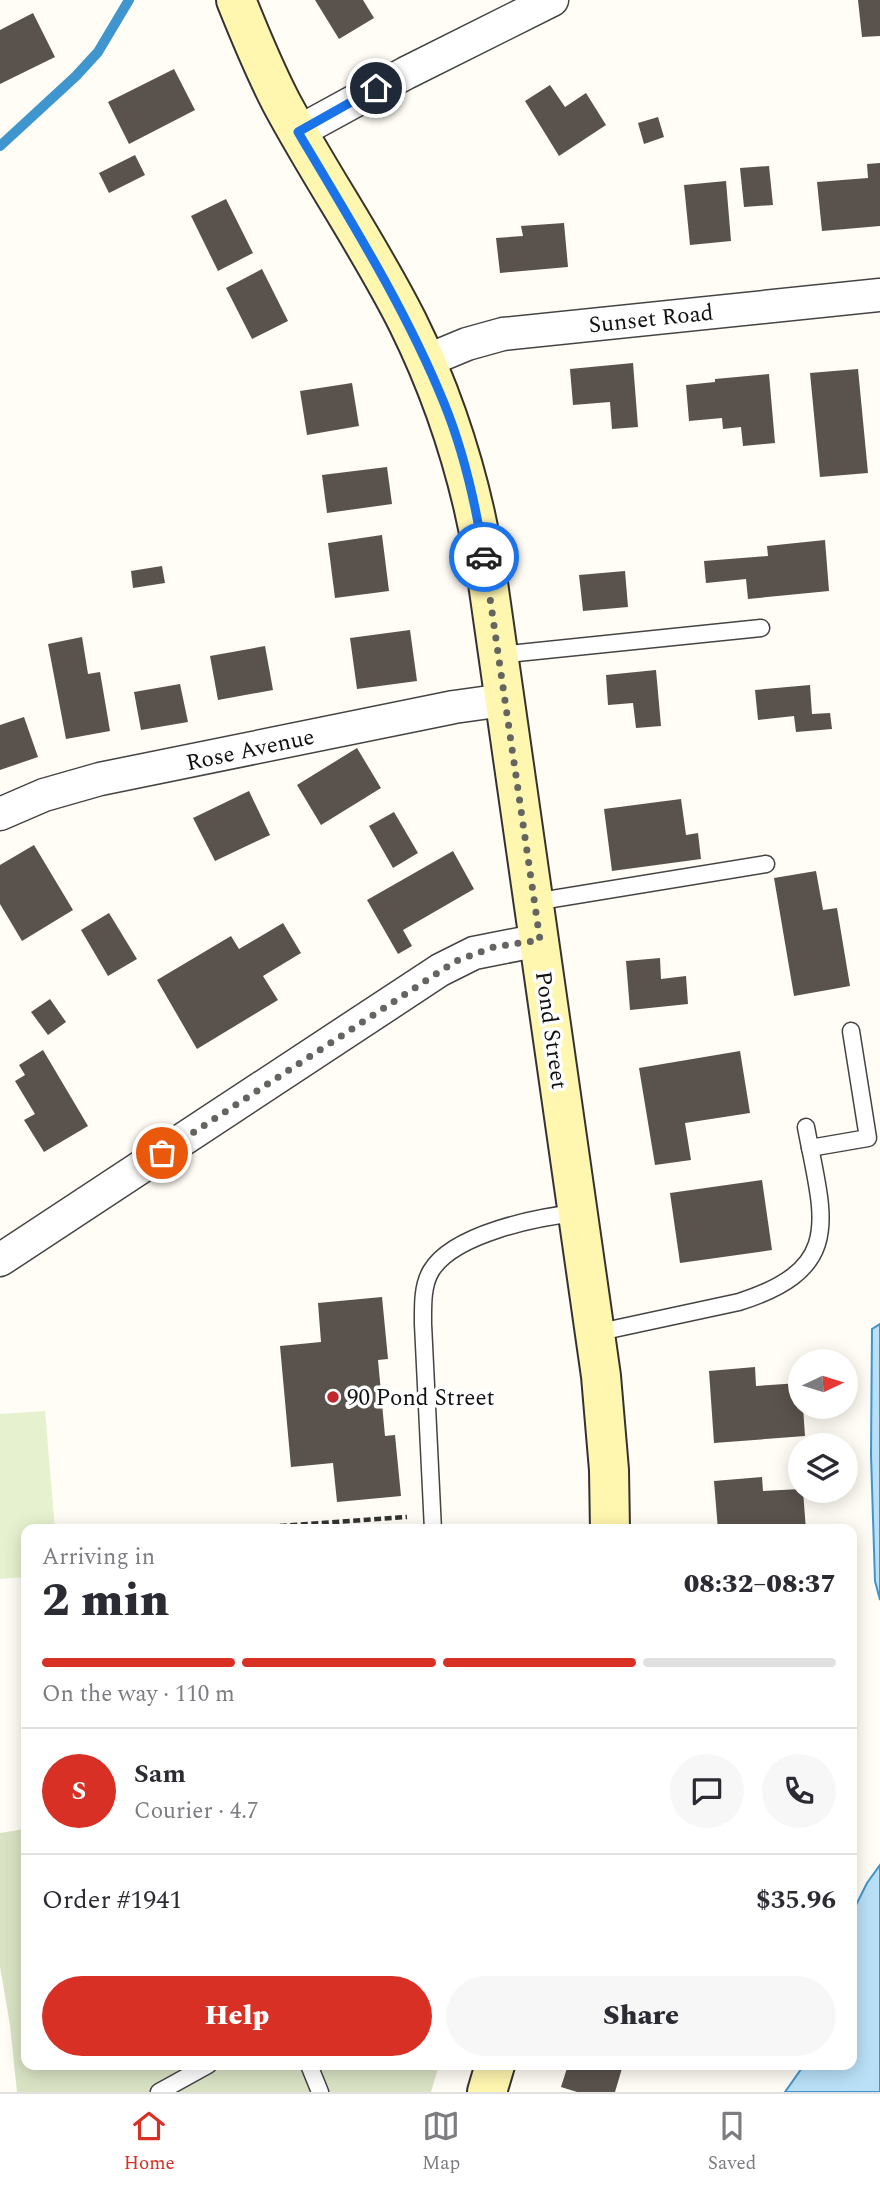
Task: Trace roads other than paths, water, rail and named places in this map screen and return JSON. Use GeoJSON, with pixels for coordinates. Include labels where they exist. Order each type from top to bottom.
{"type":"FeatureCollection","features":[{"type":"Feature","properties":{"kind":"main road","name":"Pond Street"},"geometry":{"type":"LineString","coordinates":[[236,0],[264,68],[298,132],[384,277],[426,361],[445,406],[471,494],[482,544],[595,1333],[606,1422],[610,1524]]}},
{"type":"Feature","properties":{"kind":"main road"},"geometry":{"type":"LineString","coordinates":[[486,2092],[493,2070]]}},
{"type":"Feature","properties":{"kind":"street"},"geometry":{"type":"LineString","coordinates":[[298,132],[386,83],[552,0]]}},
{"type":"Feature","properties":{"kind":"street","name":"Sunset Road"},"geometry":{"type":"LineString","coordinates":[[426,361],[467,344],[512,333],[880,295]]}},
{"type":"Feature","properties":{"kind":"street","name":"Rose Avenue"},"geometry":{"type":"LineString","coordinates":[[0,814],[44,795],[100,779],[464,705],[504,700]]}},
{"type":"Feature","properties":{"kind":"street"},"geometry":{"type":"LineString","coordinates":[[0,1260],[440,970],[474,953],[540,940]]}},
{"type":"Feature","properties":{"kind":"lane"},"geometry":{"type":"LineString","coordinates":[[498,655],[761,628]]}},
{"type":"Feature","properties":{"kind":"lane"},"geometry":{"type":"LineString","coordinates":[[534,902],[766,864]]}},
{"type":"Feature","properties":{"kind":"lane"},"geometry":{"type":"LineString","coordinates":[[810,1148],[868,1138],[851,1031]]}},
{"type":"Feature","properties":{"kind":"lane"},"geometry":{"type":"LineString","coordinates":[[595,1333],[739,1302],[761,1295],[794,1276],[816,1252],[820,1237],[819,1198],[806,1127]]}},
{"type":"Feature","properties":{"kind":"lane"},"geometry":{"type":"LineString","coordinates":[[432,1522],[422,1305],[429,1274],[447,1252],[460,1245],[531,1219],[578,1213]]}},
{"type":"Feature","properties":{"kind":"lane"},"geometry":{"type":"LineString","coordinates":[[159,2092],[199,2070]]}},
{"type":"Feature","properties":{"kind":"lane"},"geometry":{"type":"LineString","coordinates":[[311,2070],[320,2092]]}},
{"type":"Feature","properties":{"kind":"water"},"geometry":{"type":"Polygon","coordinates":[[[880,1324],[880,1600],[875,1581],[871,1455],[872,1329],[880,1324]]]}},
{"type":"Feature","properties":{"kind":"water"},"geometry":{"type":"Polygon","coordinates":[[[880,1865],[880,2092],[785,2092],[800,2070],[857,2070],[857,1903],[880,1865]]]}},
{"type":"Feature","properties":{"kind":"waterway"},"geometry":{"type":"LineString","coordinates":[[0,146],[98,52],[129,0]]}},
{"type":"Feature","properties":{"kind":"place","name":"90 Pond Street"},"geometry":{"type":"Point","coordinates":[333,1397]}}]}
